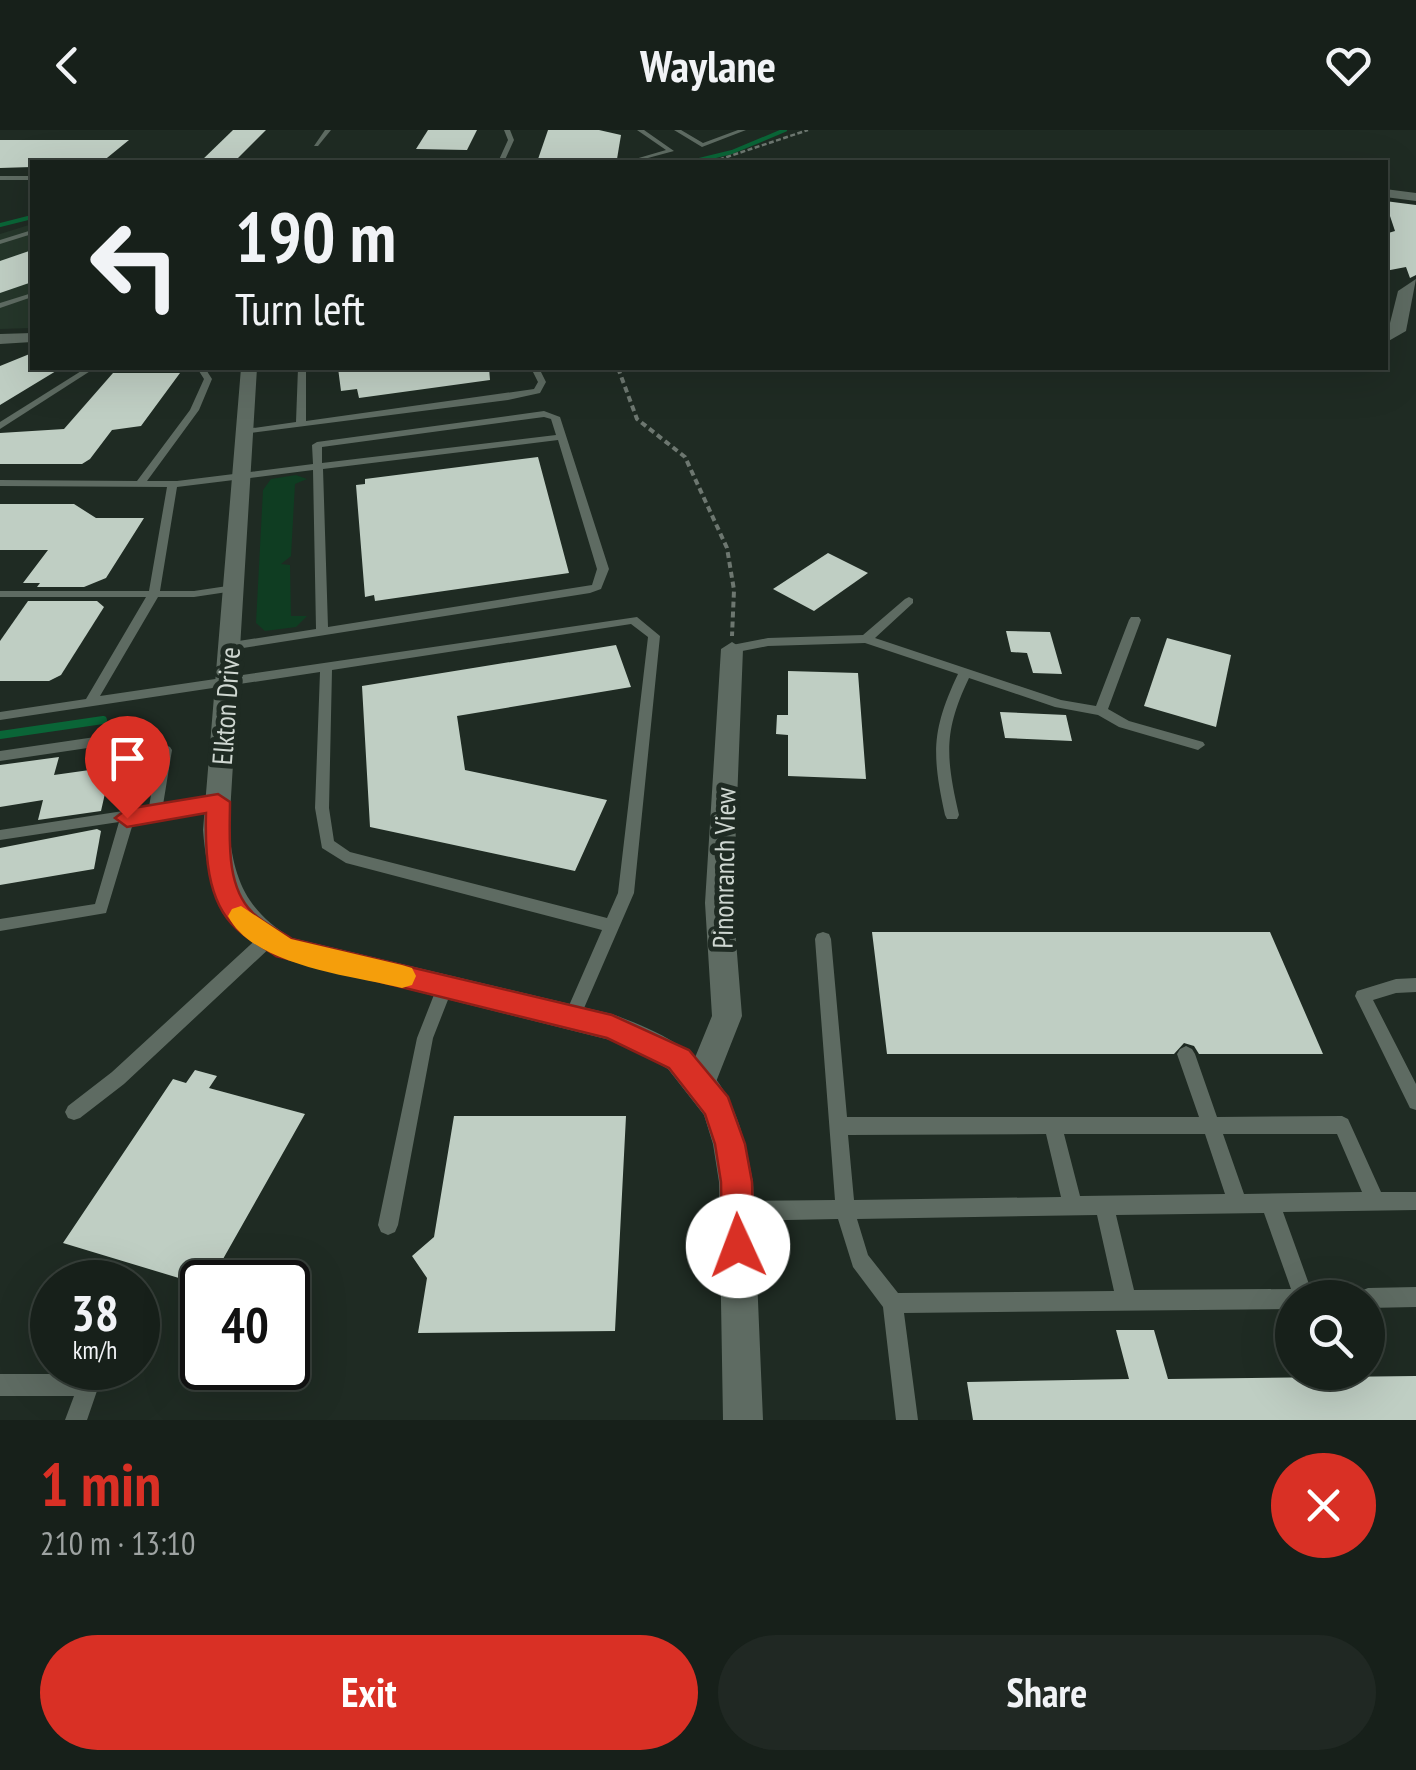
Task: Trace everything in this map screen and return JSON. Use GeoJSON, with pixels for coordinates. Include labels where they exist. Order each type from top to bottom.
{"type":"FeatureCollection","features":[{"type":"Feature","properties":{"kind":"street"},"geometry":{"type":"LineString","coordinates":[[1388,193],[1416,197]]}},
{"type":"Feature","properties":{"kind":"street"},"geometry":{"type":"LineString","coordinates":[[1388,336],[1398,330],[1405,291],[1416,283]]}},
{"type":"Feature","properties":{"kind":"street"},"geometry":{"type":"LineString","coordinates":[[0,340],[30,338]]}},
{"type":"Feature","properties":{"kind":"street","name":"Elkton Drive"},"geometry":{"type":"LineString","coordinates":[[249,370],[216,830],[222,878],[243,920],[285,948],[572,1018],[646,1040],[679,1059],[717,1107],[730,1144],[737,1210],[742,1420]]}},
{"type":"Feature","properties":{"kind":"street","name":"Pinonranch View"},"geometry":{"type":"LineString","coordinates":[[701,1082],[728,1016],[719,903],[732,649]]}},
{"type":"Feature","properties":{"kind":"lane"},"geometry":{"type":"LineString","coordinates":[[316,145],[328,130]]}},
{"type":"Feature","properties":{"kind":"lane"},"geometry":{"type":"LineString","coordinates":[[502,160],[511,140],[508,130]]}},
{"type":"Feature","properties":{"kind":"lane"},"geometry":{"type":"LineString","coordinates":[[636,160],[671,151],[640,130]]}},
{"type":"Feature","properties":{"kind":"lane"},"geometry":{"type":"LineString","coordinates":[[677,130],[702,145],[744,130]]}},
{"type":"Feature","properties":{"kind":"lane"},"geometry":{"type":"LineString","coordinates":[[0,178],[30,178]]}},
{"type":"Feature","properties":{"kind":"lane"},"geometry":{"type":"LineString","coordinates":[[0,242],[30,233]]}},
{"type":"Feature","properties":{"kind":"lane"},"geometry":{"type":"LineString","coordinates":[[0,306],[30,296]]}},
{"type":"Feature","properties":{"kind":"lane"},"geometry":{"type":"LineString","coordinates":[[0,426],[88,370]]}},
{"type":"Feature","properties":{"kind":"lane"},"geometry":{"type":"LineString","coordinates":[[140,484],[194,410],[208,380],[202,370]]}},
{"type":"Feature","properties":{"kind":"lane"},"geometry":{"type":"LineString","coordinates":[[301,424],[302,370]]}},
{"type":"Feature","properties":{"kind":"lane"},"geometry":{"type":"LineString","coordinates":[[246,432],[536,390],[542,382],[537,370]]}},
{"type":"Feature","properties":{"kind":"lane"},"geometry":{"type":"LineString","coordinates":[[230,646],[322,632],[597,586],[603,569],[552,414],[317,444],[322,632]]}},
{"type":"Feature","properties":{"kind":"lane"},"geometry":{"type":"LineString","coordinates":[[0,483],[172,484],[561,436]]}},
{"type":"Feature","properties":{"kind":"lane"},"geometry":{"type":"LineString","coordinates":[[90,703],[154,594],[172,484]]}},
{"type":"Feature","properties":{"kind":"lane"},"geometry":{"type":"LineString","coordinates":[[0,594],[194,594],[234,588]]}},
{"type":"Feature","properties":{"kind":"lane"},"geometry":{"type":"LineString","coordinates":[[866,639],[909,601]]}},
{"type":"Feature","properties":{"kind":"lane"},"geometry":{"type":"LineString","coordinates":[[0,716],[633,620],[654,636],[626,893],[572,1018]]}},
{"type":"Feature","properties":{"kind":"lane"},"geometry":{"type":"LineString","coordinates":[[1101,710],[1135,620]]}},
{"type":"Feature","properties":{"kind":"lane"},"geometry":{"type":"LineString","coordinates":[[732,649],[768,642],[866,639],[1060,704],[1101,710],[1124,724],[1198,745]]}},
{"type":"Feature","properties":{"kind":"lane"},"geometry":{"type":"LineString","coordinates":[[326,667],[322,808],[327,844],[346,856],[612,926]]}},
{"type":"Feature","properties":{"kind":"lane"},"geometry":{"type":"LineString","coordinates":[[952,815],[942,769],[940,730],[965,672]]}},
{"type":"Feature","properties":{"kind":"lane"},"geometry":{"type":"LineString","coordinates":[[0,756],[136,736],[165,750],[155,814]]}},
{"type":"Feature","properties":{"kind":"lane"},"geometry":{"type":"LineString","coordinates":[[0,835],[218,802]]}},
{"type":"Feature","properties":{"kind":"lane"},"geometry":{"type":"LineString","coordinates":[[0,925],[101,909],[127,818]]}},
{"type":"Feature","properties":{"kind":"lane"},"geometry":{"type":"LineString","coordinates":[[74,1112],[118,1078],[268,939]]}},
{"type":"Feature","properties":{"kind":"lane"},"geometry":{"type":"LineString","coordinates":[[824,939],[845,1209],[860,1260],[893,1303],[906,1420]]}},
{"type":"Feature","properties":{"kind":"lane"},"geometry":{"type":"LineString","coordinates":[[1416,985],[1396,986],[1363,996],[1416,1102]]}},
{"type":"Feature","properties":{"kind":"lane"},"geometry":{"type":"LineString","coordinates":[[388,1224],[425,1038],[445,986]]}},
{"type":"Feature","properties":{"kind":"lane"},"geometry":{"type":"LineString","coordinates":[[1186,1054],[1238,1204]]}},
{"type":"Feature","properties":{"kind":"lane"},"geometry":{"type":"LineString","coordinates":[[839,1126],[1342,1125],[1375,1202]]}},
{"type":"Feature","properties":{"kind":"lane"},"geometry":{"type":"LineString","coordinates":[[1052,1126],[1073,1206]]}},
{"type":"Feature","properties":{"kind":"lane"},"geometry":{"type":"LineString","coordinates":[[737,1210],[1416,1201]]}},
{"type":"Feature","properties":{"kind":"lane"},"geometry":{"type":"LineString","coordinates":[[1270,1203],[1298,1280]]}},
{"type":"Feature","properties":{"kind":"lane"},"geometry":{"type":"LineString","coordinates":[[1104,1206],[1126,1300]]}},
{"type":"Feature","properties":{"kind":"lane"},"geometry":{"type":"LineString","coordinates":[[1385,1298],[1416,1298]]}},
{"type":"Feature","properties":{"kind":"lane"},"geometry":{"type":"LineString","coordinates":[[893,1303],[1275,1299]]}},
{"type":"Feature","properties":{"kind":"lane"},"geometry":{"type":"LineString","coordinates":[[0,1385],[88,1385],[76,1420]]}},
{"type":"Feature","properties":{"kind":"path"},"geometry":{"type":"LineString","coordinates":[[718,160],[808,130]]}},
{"type":"Feature","properties":{"kind":"path"},"geometry":{"type":"LineString","coordinates":[[619,370],[636,418],[685,457],[727,548],[734,590],[732,649]]}},
{"type":"Feature","properties":{"kind":"shaded area"},"geometry":{"type":"Polygon","coordinates":[[[30,225],[30,328],[0,329],[0,234],[30,225]]]}},
{"type":"Feature","properties":{"kind":"green space"},"geometry":{"type":"Polygon","coordinates":[[[296,475],[307,479],[295,484],[291,556],[281,564],[290,565],[291,616],[307,616],[296,627],[265,631],[256,623],[263,490],[271,479],[296,475]]]}},
{"type":"Feature","properties":{"kind":"building"},"geometry":{"type":"Polygon","coordinates":[[[233,130],[266,130],[236,160],[202,160],[233,130]]]}},
{"type":"Feature","properties":{"kind":"building"},"geometry":{"type":"Polygon","coordinates":[[[428,130],[477,130],[467,150],[416,149],[428,130]]]}},
{"type":"Feature","properties":{"kind":"building"},"geometry":{"type":"Polygon","coordinates":[[[548,130],[599,130],[621,135],[617,159],[538,160],[548,130]]]}},
{"type":"Feature","properties":{"kind":"building"},"geometry":{"type":"Polygon","coordinates":[[[0,140],[129,140],[104,160],[30,160],[30,167],[0,168],[0,140]]]}},
{"type":"Feature","properties":{"kind":"building"},"geometry":{"type":"Polygon","coordinates":[[[1388,201],[1416,205],[1416,275],[1410,278],[1406,267],[1388,270],[1388,233],[1395,231],[1388,201]]]}},
{"type":"Feature","properties":{"kind":"building"},"geometry":{"type":"Polygon","coordinates":[[[30,251],[30,283],[0,293],[0,261],[30,251]]]}},
{"type":"Feature","properties":{"kind":"building"},"geometry":{"type":"Polygon","coordinates":[[[30,354],[30,370],[58,370],[0,405],[0,366],[30,354]]]}},
{"type":"Feature","properties":{"kind":"building"},"geometry":{"type":"Polygon","coordinates":[[[338,370],[489,370],[490,380],[359,398],[357,389],[341,391],[338,370]]]}},
{"type":"Feature","properties":{"kind":"building"},"geometry":{"type":"Polygon","coordinates":[[[113,373],[180,373],[141,426],[112,430],[82,464],[0,464],[0,433],[64,429],[113,373]]]}},
{"type":"Feature","properties":{"kind":"building"},"geometry":{"type":"Polygon","coordinates":[[[538,457],[569,573],[375,601],[374,595],[365,597],[356,485],[365,484],[365,479],[538,457]]]}},
{"type":"Feature","properties":{"kind":"building"},"geometry":{"type":"Polygon","coordinates":[[[0,504],[74,504],[96,518],[144,518],[106,578],[84,587],[37,587],[40,583],[23,583],[48,550],[0,550],[0,504]]]}},
{"type":"Feature","properties":{"kind":"building"},"geometry":{"type":"Polygon","coordinates":[[[828,553],[868,573],[814,611],[773,589],[828,553]]]}},
{"type":"Feature","properties":{"kind":"building"},"geometry":{"type":"Polygon","coordinates":[[[28,601],[97,601],[104,607],[61,675],[49,681],[0,681],[0,641],[28,601]]]}},
{"type":"Feature","properties":{"kind":"building"},"geometry":{"type":"Polygon","coordinates":[[[1006,631],[1050,632],[1062,674],[1033,673],[1027,653],[1011,652],[1006,631]]]}},
{"type":"Feature","properties":{"kind":"building"},"geometry":{"type":"Polygon","coordinates":[[[1167,638],[1231,655],[1216,727],[1144,706],[1167,638]]]}},
{"type":"Feature","properties":{"kind":"building"},"geometry":{"type":"Polygon","coordinates":[[[616,645],[631,687],[457,716],[465,770],[607,800],[575,871],[370,827],[362,686],[616,645]]]}},
{"type":"Feature","properties":{"kind":"building"},"geometry":{"type":"Polygon","coordinates":[[[788,671],[858,673],[866,779],[788,776],[788,735],[776,734],[777,715],[788,715],[788,671]]]}},
{"type":"Feature","properties":{"kind":"building"},"geometry":{"type":"Polygon","coordinates":[[[1000,712],[1066,715],[1072,741],[1005,738],[1000,712]]]}},
{"type":"Feature","properties":{"kind":"building"},"geometry":{"type":"Polygon","coordinates":[[[59,757],[54,775],[111,767],[101,811],[38,820],[43,800],[0,807],[0,765],[59,757]]]}},
{"type":"Feature","properties":{"kind":"building"},"geometry":{"type":"Polygon","coordinates":[[[101,831],[94,869],[0,885],[0,848],[101,831]]]}},
{"type":"Feature","properties":{"kind":"building"},"geometry":{"type":"Polygon","coordinates":[[[872,932],[1270,932],[1323,1054],[1199,1054],[1194,1046],[1184,1043],[1174,1054],[887,1054],[872,932]]]}},
{"type":"Feature","properties":{"kind":"building"},"geometry":{"type":"Polygon","coordinates":[[[195,1070],[217,1076],[209,1088],[305,1114],[222,1260],[180,1260],[180,1278],[160,1272],[160,1260],[119,1260],[63,1243],[173,1079],[186,1083],[195,1070]]]}},
{"type":"Feature","properties":{"kind":"building"},"geometry":{"type":"Polygon","coordinates":[[[454,1116],[626,1116],[615,1331],[418,1333],[427,1278],[412,1256],[434,1237],[454,1116]]]}},
{"type":"Feature","properties":{"kind":"building"},"geometry":{"type":"Polygon","coordinates":[[[1116,1330],[1154,1330],[1168,1379],[1275,1378],[1275,1390],[1385,1390],[1385,1376],[1416,1376],[1416,1420],[973,1420],[967,1382],[1129,1379],[1116,1330]]]}},
{"type":"Feature","properties":{"kind":"waterway"},"geometry":{"type":"LineString","coordinates":[[699,160],[732,152],[785,130]]}},
{"type":"Feature","properties":{"kind":"waterway"},"geometry":{"type":"LineString","coordinates":[[0,225],[30,218]]}},
{"type":"Feature","properties":{"kind":"waterway"},"geometry":{"type":"LineString","coordinates":[[0,735],[103,720]]}},
{"type":"Feature","properties":{"kind":"slow traffic"},"geometry":{"type":"LineString","coordinates":[[241,916],[262,936],[285,948],[402,976]]}},
{"type":"Feature","properties":{"kind":"route"},"geometry":{"type":"LineString","coordinates":[[127,818],[218,802],[217,854],[230,900],[243,920],[285,948],[612,1027],[679,1059],[717,1107],[730,1144],[736,1182],[738,1246]]}}]}
